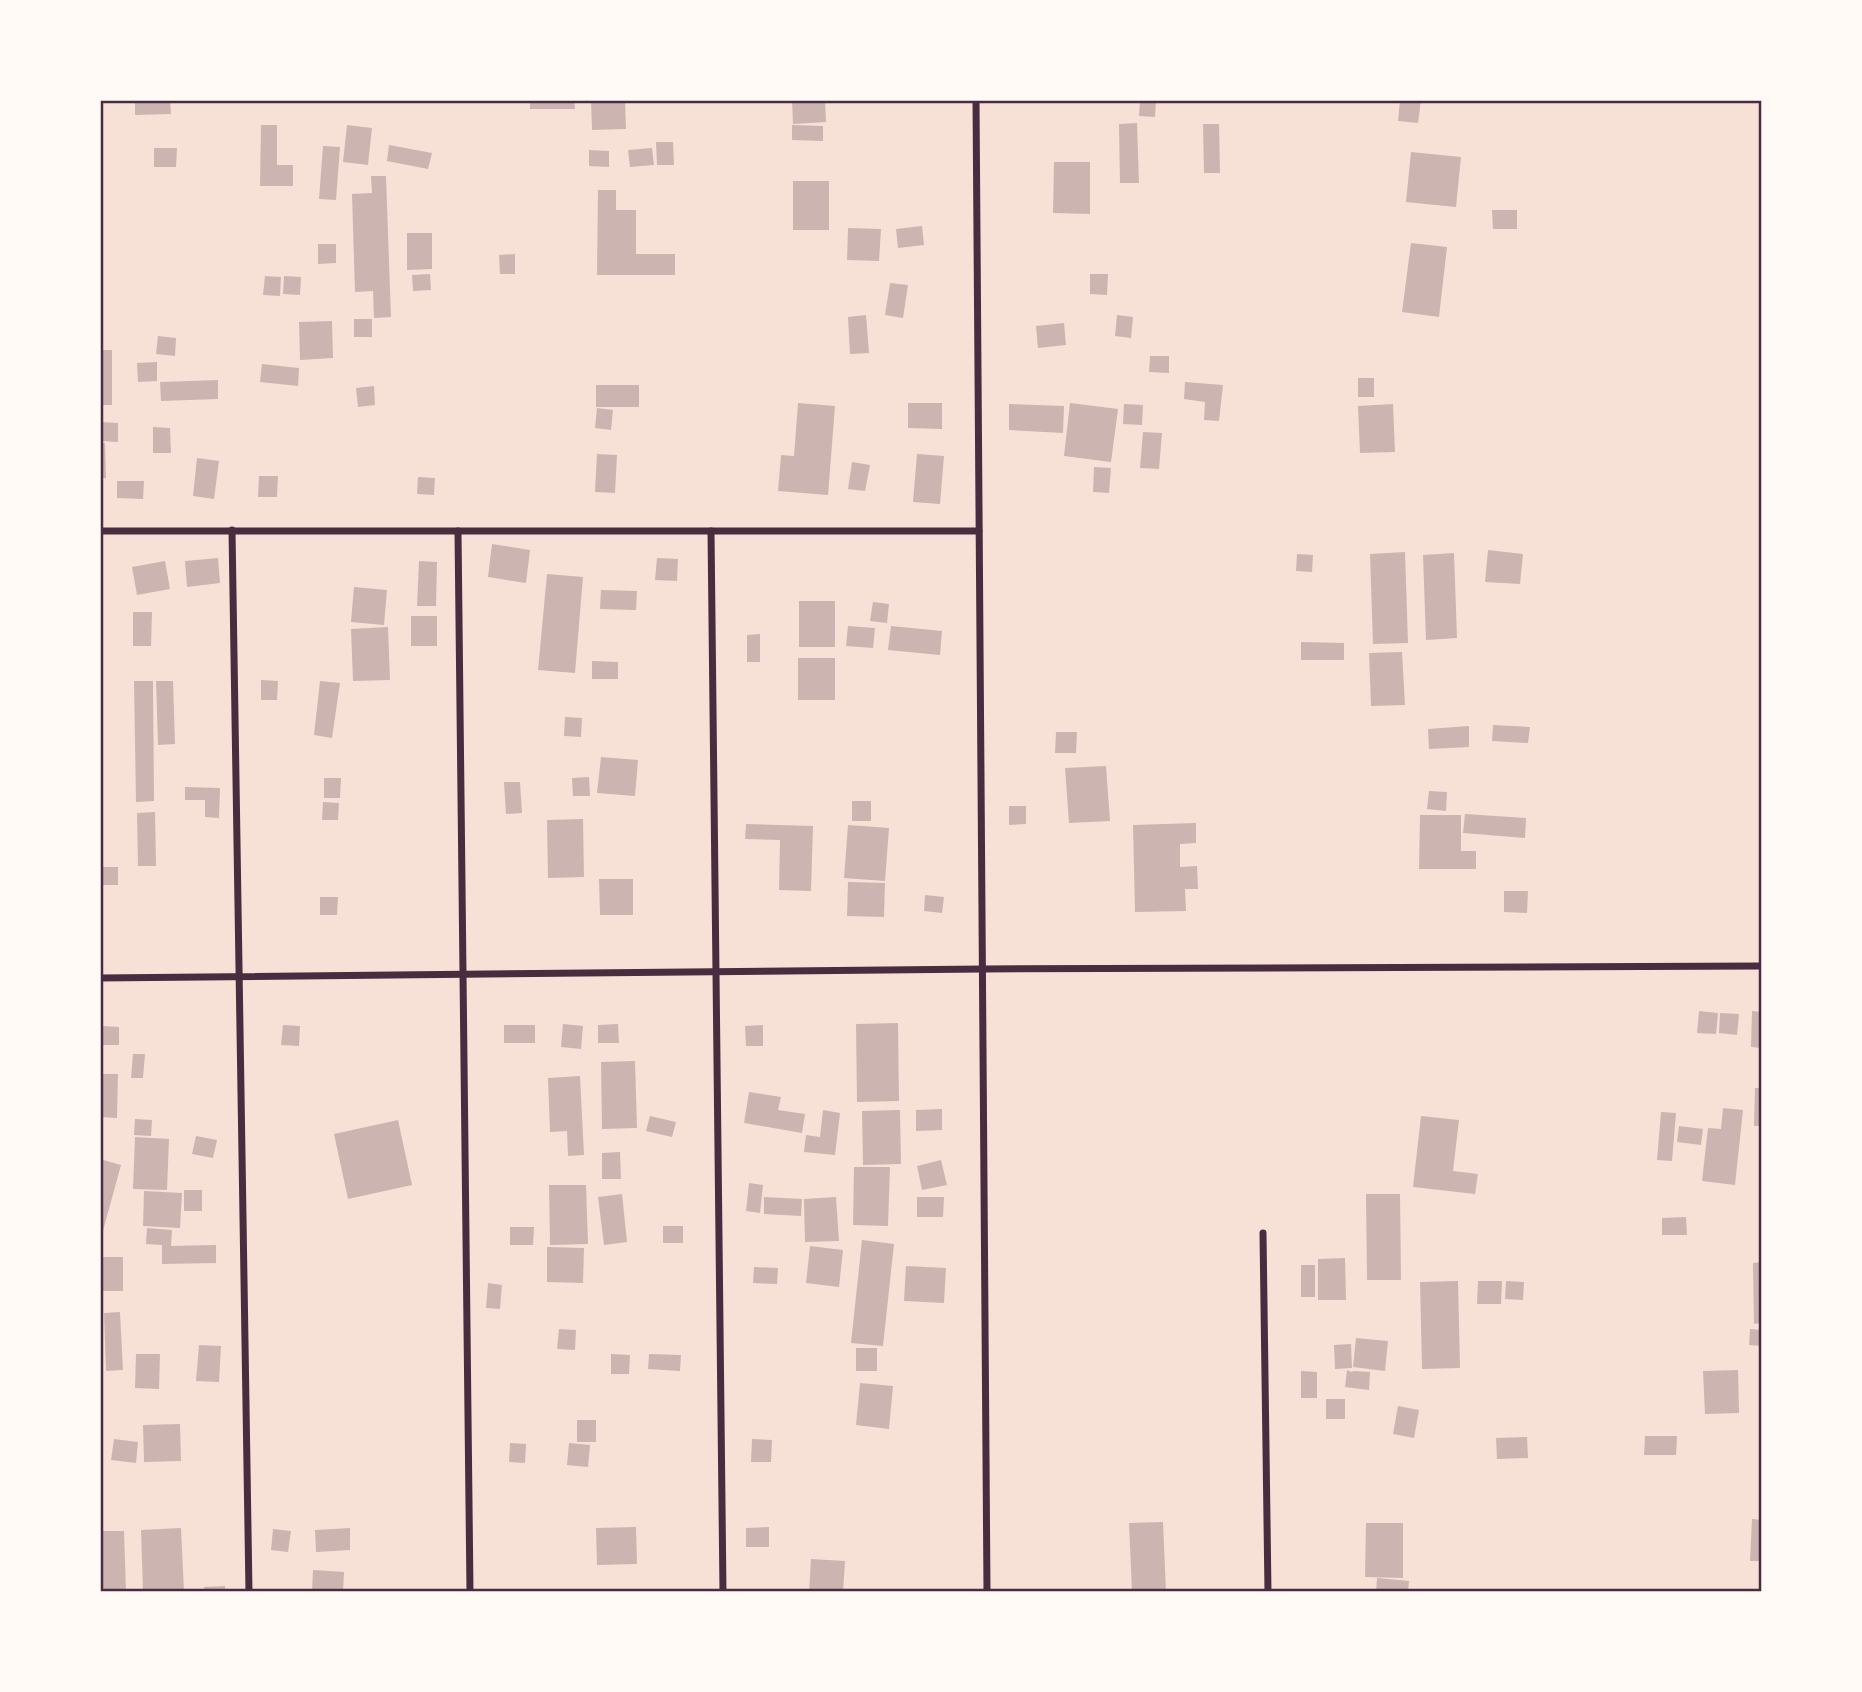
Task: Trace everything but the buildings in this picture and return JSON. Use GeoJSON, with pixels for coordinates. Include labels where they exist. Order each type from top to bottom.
{"type":"FeatureCollection","features":[{"type":"Feature","properties":{"kind":"street"},"geometry":{"type":"LineString","coordinates":[[976,100],[987,1592]]}},
{"type":"Feature","properties":{"kind":"street"},"geometry":{"type":"LineString","coordinates":[[232,530],[249,1592]]}},
{"type":"Feature","properties":{"kind":"street"},"geometry":{"type":"LineString","coordinates":[[100,531],[979,531]]}},
{"type":"Feature","properties":{"kind":"street"},"geometry":{"type":"LineString","coordinates":[[458,531],[470,1592]]}},
{"type":"Feature","properties":{"kind":"street"},"geometry":{"type":"LineString","coordinates":[[711,531],[723,1592]]}},
{"type":"Feature","properties":{"kind":"street"},"geometry":{"type":"LineString","coordinates":[[100,978],[1762,965]]}},
{"type":"Feature","properties":{"kind":"street"},"geometry":{"type":"LineString","coordinates":[[1263,1233],[1268,1592]]}}]}
